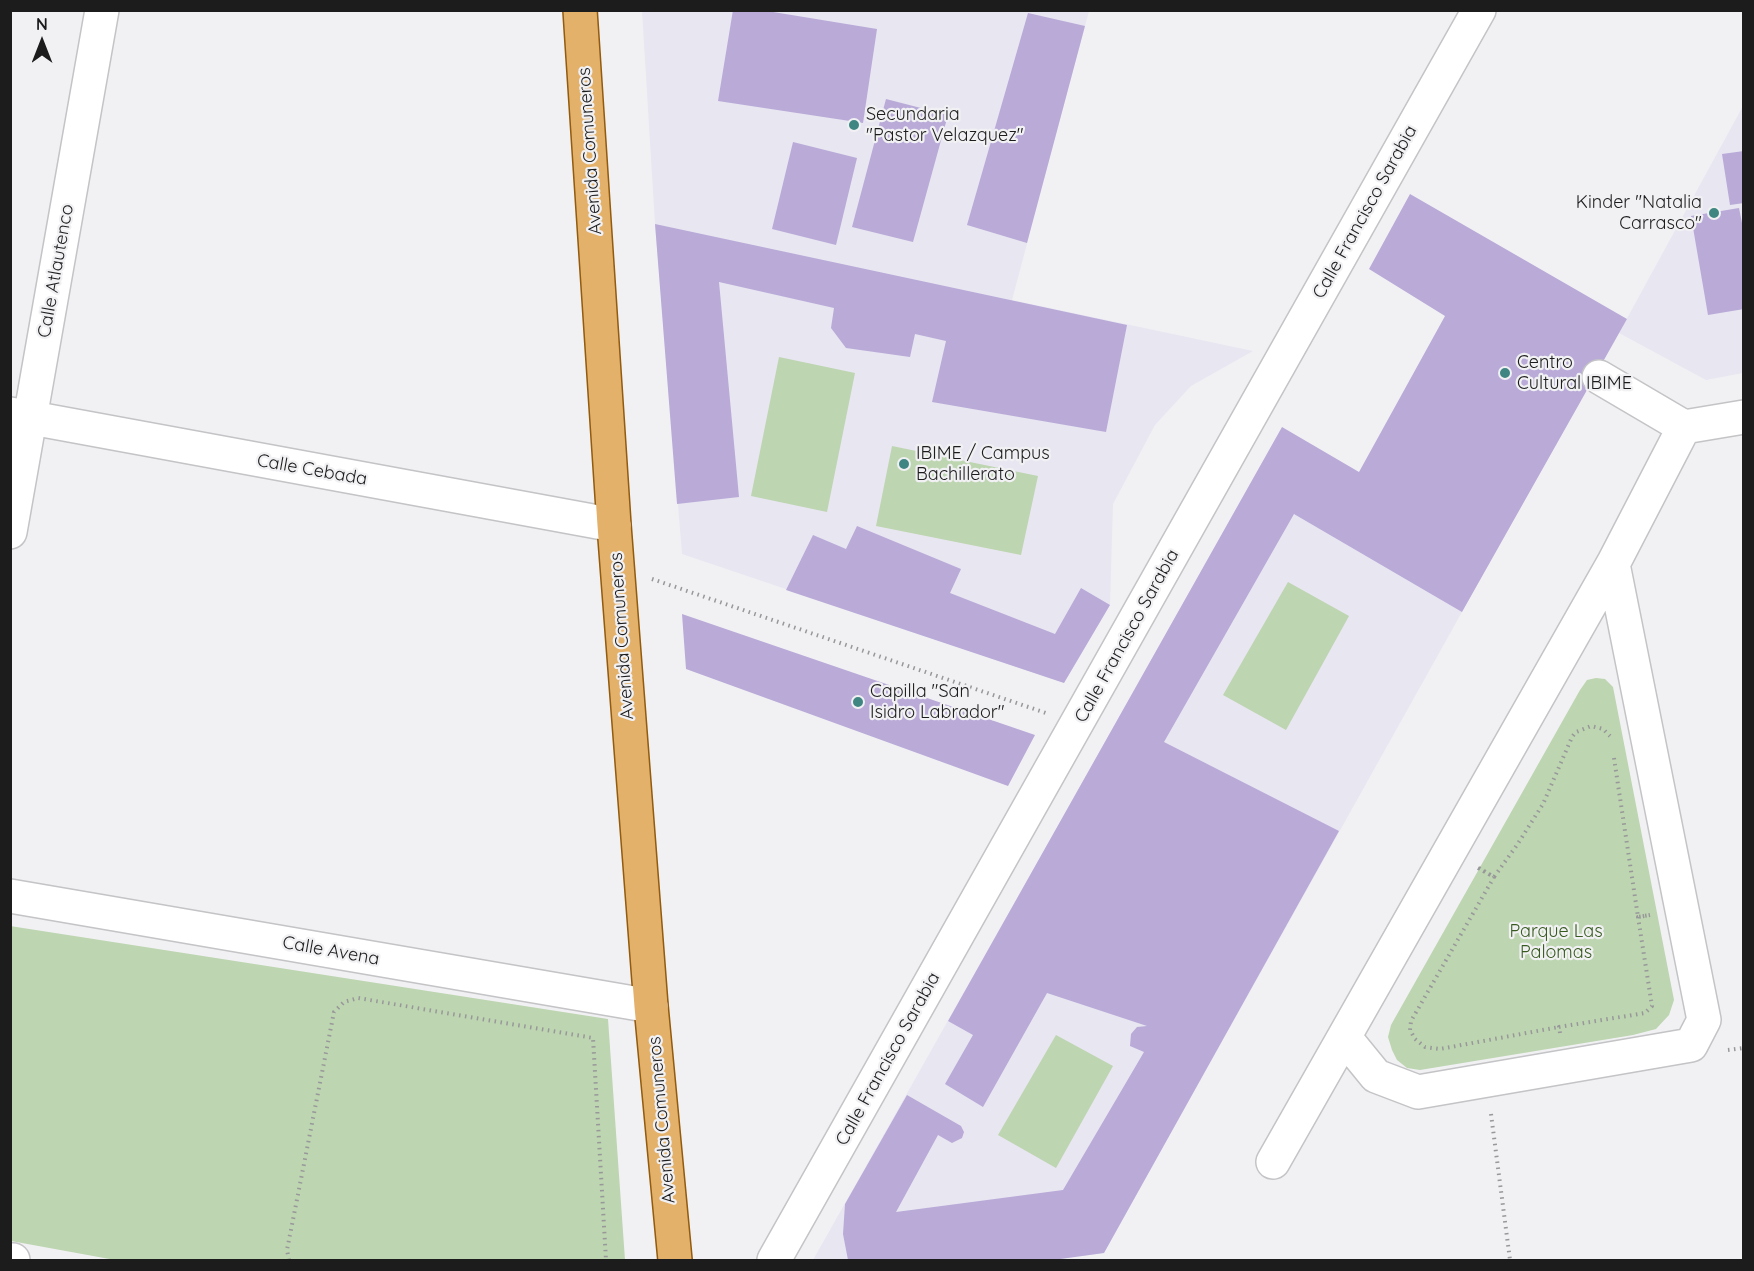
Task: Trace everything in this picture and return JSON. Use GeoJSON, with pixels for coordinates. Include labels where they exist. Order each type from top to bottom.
{"type":"FeatureCollection","features":[{"type":"Feature","properties":{"kind":"main road","name":"Avenida Comuneros"},"geometry":{"type":"LineString","coordinates":[[580,10],[617,567],[651,1006],[675,1260]]}},
{"type":"Feature","properties":{"kind":"street","name":"Calle Atlautenco"},"geometry":{"type":"LineString","coordinates":[[10,532],[20,416],[102,10]]}},
{"type":"Feature","properties":{"kind":"street","name":"Calle Francisco Sarabia"},"geometry":{"type":"LineString","coordinates":[[774,1260],[1479,10]]}},
{"type":"Feature","properties":{"kind":"street"},"geometry":{"type":"LineString","coordinates":[[1599,377],[1684,427],[1743,417]]}},
{"type":"Feature","properties":{"kind":"street","name":"Calle Cebada"},"geometry":{"type":"LineString","coordinates":[[20,416],[614,525]]}},
{"type":"Feature","properties":{"kind":"street"},"geometry":{"type":"LineString","coordinates":[[1273,1162],[1346,1038],[1613,564],[1684,427]]}},
{"type":"Feature","properties":{"kind":"street"},"geometry":{"type":"LineString","coordinates":[[1346,1038],[1376,1076],[1418,1092],[1691,1045],[1704,1020],[1613,564]]}},
{"type":"Feature","properties":{"kind":"street","name":"Calle Avena"},"geometry":{"type":"LineString","coordinates":[[10,896],[651,1006]]}},
{"type":"Feature","properties":{"kind":"path"},"geometry":{"type":"LineString","coordinates":[[617,567],[1077,723]]}},
{"type":"Feature","properties":{"kind":"path"},"geometry":{"type":"LineString","coordinates":[[1450,853],[1494,877],[1538,813],[1572,736],[1580,729],[1591,726],[1603,729],[1612,739]]}},
{"type":"Feature","properties":{"kind":"path"},"geometry":{"type":"LineString","coordinates":[[1614,755],[1638,917],[1683,910]]}},
{"type":"Feature","properties":{"kind":"path"},"geometry":{"type":"LineString","coordinates":[[1450,853],[1494,877],[1411,1020],[1410,1030],[1414,1039],[1425,1047],[1440,1049],[1645,1013],[1652,1006],[1638,917],[1683,910]]}},
{"type":"Feature","properties":{"kind":"path"},"geometry":{"type":"LineString","coordinates":[[289,1260],[287,1250],[334,1012],[344,1002],[358,998],[592,1038],[606,1260]]}},
{"type":"Feature","properties":{"kind":"path"},"geometry":{"type":"LineString","coordinates":[[1559,1027],[1566,1066]]}},
{"type":"Feature","properties":{"kind":"path"},"geometry":{"type":"LineString","coordinates":[[1487,1080],[1510,1260]]}},
{"type":"Feature","properties":{"kind":"shaded area","name":"IBIME / Campus Bachillerato"},"geometry":{"type":"Polygon","coordinates":[[[642,11],[1089,11],[1012,300],[1253,351],[1191,386],[1155,425],[1113,504],[1110,605],[1064,683],[682,554],[655,224],[642,11]]]}},
{"type":"Feature","properties":{"kind":"shaded area","name":"Kinder \"Natalia Carrasco\""},"geometry":{"type":"Polygon","coordinates":[[[1743,106],[1743,373],[1706,380],[1619,333],[1743,106]]]}},
{"type":"Feature","properties":{"kind":"shaded area"},"geometry":{"type":"Polygon","coordinates":[[[1264,460],[1481,578],[1104,1253],[1053,1260],[813,1260],[1264,460]]]}},
{"type":"Feature","properties":{"kind":"green space"},"geometry":{"type":"Polygon","coordinates":[[[779,357],[855,373],[827,512],[751,496],[779,357]]]}},
{"type":"Feature","properties":{"kind":"green space"},"geometry":{"type":"Polygon","coordinates":[[[892,446],[1038,476],[1021,555],[876,526],[892,446]]]}},
{"type":"Feature","properties":{"kind":"green space"},"geometry":{"type":"Polygon","coordinates":[[[1288,582],[1349,616],[1286,730],[1223,695],[1288,582]]]}},
{"type":"Feature","properties":{"kind":"green space","name":"Parque Las Palomas"},"geometry":{"type":"Polygon","coordinates":[[[1605,679],[1613,687],[1674,1000],[1669,1015],[1656,1029],[1633,1035],[1420,1070],[1407,1068],[1397,1060],[1392,1050],[1388,1037],[1391,1025],[1580,690],[1587,680],[1605,679]]]}},
{"type":"Feature","properties":{"kind":"green space"},"geometry":{"type":"Polygon","coordinates":[[[10,926],[608,1019],[625,1260],[115,1260],[11,1241],[10,926]]]}},
{"type":"Feature","properties":{"kind":"green space"},"geometry":{"type":"Polygon","coordinates":[[[1056,1035],[1113,1066],[1056,1168],[998,1135],[1056,1035]]]}},
{"type":"Feature","properties":{"kind":"building"},"geometry":{"type":"Polygon","coordinates":[[[733,10],[761,10],[877,29],[863,123],[718,101],[733,10]]]}},
{"type":"Feature","properties":{"kind":"building"},"geometry":{"type":"Polygon","coordinates":[[[1028,13],[1085,26],[1027,243],[967,225],[1028,13]]]}},
{"type":"Feature","properties":{"kind":"building"},"geometry":{"type":"Polygon","coordinates":[[[886,99],[948,115],[913,242],[852,227],[886,99]]]}},
{"type":"Feature","properties":{"kind":"building"},"geometry":{"type":"Polygon","coordinates":[[[793,142],[857,158],[836,245],[772,229],[793,142]]]}},
{"type":"Feature","properties":{"kind":"building"},"geometry":{"type":"Polygon","coordinates":[[[1744,151],[1744,203],[1730,205],[1722,154],[1744,151]]]}},
{"type":"Feature","properties":{"kind":"building"},"geometry":{"type":"Polygon","coordinates":[[[1410,194],[1627,319],[1462,612],[1294,514],[1164,742],[1339,831],[1104,1253],[1053,1260],[848,1260],[843,1234],[845,1204],[907,1095],[961,1126],[964,1132],[962,1138],[952,1143],[938,1135],[896,1212],[1063,1190],[1144,1052],[1130,1046],[1131,1034],[1137,1027],[1147,1026],[1047,993],[983,1107],[945,1084],[973,1035],[948,1021],[1282,427],[1359,472],[1445,316],[1369,269],[1410,194]]]}},
{"type":"Feature","properties":{"kind":"building"},"geometry":{"type":"Polygon","coordinates":[[[1739,208],[1744,233],[1744,309],[1708,315],[1691,216],[1739,208]]]}},
{"type":"Feature","properties":{"kind":"building"},"geometry":{"type":"Polygon","coordinates":[[[655,224],[1127,325],[1106,432],[932,402],[946,341],[915,334],[910,357],[846,348],[831,328],[834,308],[719,282],[739,497],[677,504],[655,224]]]}},
{"type":"Feature","properties":{"kind":"building"},"geometry":{"type":"Polygon","coordinates":[[[857,526],[961,569],[950,593],[1055,634],[1081,588],[1110,605],[1064,683],[786,590],[813,535],[846,549],[857,526]]]}},
{"type":"Feature","properties":{"kind":"building","name":"Capilla \"San Isidro Labrador\""},"geometry":{"type":"Polygon","coordinates":[[[682,614],[1035,735],[1008,786],[686,669],[682,614]]]}},
{"type":"Feature","properties":{"kind":"place","name":"Secundaria \"Pastor Velazquez\""},"geometry":{"type":"Point","coordinates":[854,125]}},
{"type":"Feature","properties":{"kind":"place","name":"Kinder \"Natalia Carrasco\""},"geometry":{"type":"Point","coordinates":[1714,213]}},
{"type":"Feature","properties":{"kind":"place","name":"Centro Cultural IBIME"},"geometry":{"type":"Point","coordinates":[1505,373]}},
{"type":"Feature","properties":{"kind":"place","name":"IBIME / Campus Bachillerato"},"geometry":{"type":"Point","coordinates":[904,464]}},
{"type":"Feature","properties":{"kind":"place","name":"Capilla \"San Isidro Labrador\""},"geometry":{"type":"Point","coordinates":[858,702]}}]}
